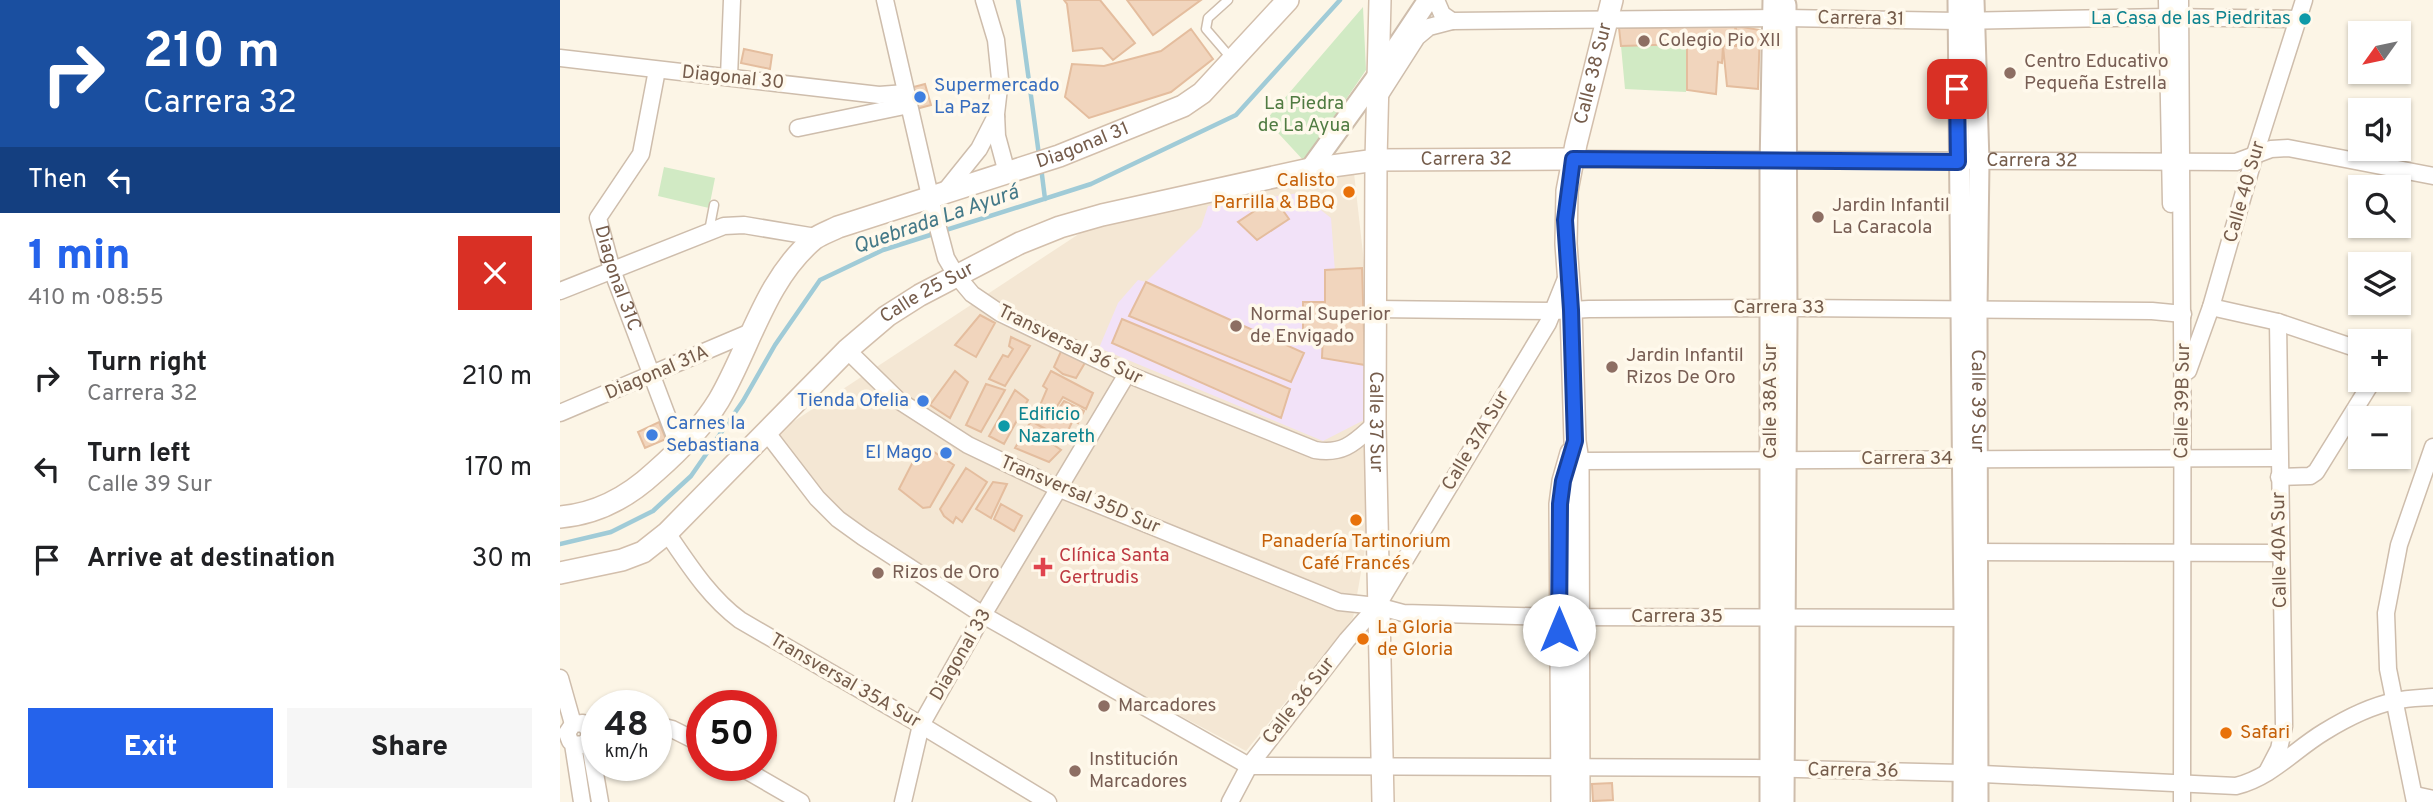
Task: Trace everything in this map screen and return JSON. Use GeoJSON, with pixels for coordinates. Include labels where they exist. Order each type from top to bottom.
{"type":"FeatureCollection","features":[{"type":"Feature","properties":{"kind":"main road","name":"Diagonal 31"},"geometry":{"type":"LineString","coordinates":[[816,237],[838,227],[1017,170],[1143,124],[1183,106],[1202,93],[1288,0]]}},
{"type":"Feature","properties":{"kind":"main road","name":"Calle 37 Sur"},"geometry":{"type":"LineString","coordinates":[[1380,0],[1376,160],[1375,424],[1382,802]]}},
{"type":"Feature","properties":{"kind":"main road","name":"Calle 38 Sur"},"geometry":{"type":"LineString","coordinates":[[1579,802],[1571,766],[1569,617],[1560,504],[1563,481],[1576,451],[1562,311],[1568,273],[1565,220],[1573,159],[1609,10]]}},
{"type":"Feature","properties":{"kind":"main road","name":"Carrera 32"},"geometry":{"type":"LineString","coordinates":[[1376,160],[1573,159]]}},
{"type":"Feature","properties":{"kind":"main road","name":"Calle 25 Sur"},"geometry":{"type":"LineString","coordinates":[[560,573],[622,561],[643,552],[667,533],[846,350],[951,267],[1060,227],[1102,215],[1310,169],[1376,160]]}},
{"type":"Feature","properties":{"kind":"main road"},"geometry":{"type":"LineString","coordinates":[[560,517],[604,508],[641,485],[680,450],[705,421],[719,399],[782,276],[793,260],[816,237]]}},
{"type":"Feature","properties":{"kind":"main road","name":"Calle 38 Sur"},"geometry":{"type":"LineString","coordinates":[[1562,802],[1571,766]]}},
{"type":"Feature","properties":{"kind":"street"},"geometry":{"type":"LineString","coordinates":[[729,77],[732,0]]}},
{"type":"Feature","properties":{"kind":"street","name":"Transversal 36 Sur"},"geometry":{"type":"LineString","coordinates":[[885,0],[907,99],[937,197],[937,225],[951,267],[972,294],[1000,313],[1127,374],[1315,450],[1336,452],[1347,448],[1375,424]]}},
{"type":"Feature","properties":{"kind":"street"},"geometry":{"type":"LineString","coordinates":[[984,0],[996,40],[1000,79],[996,114],[997,136],[1017,170]]}},
{"type":"Feature","properties":{"kind":"street"},"geometry":{"type":"LineString","coordinates":[[1310,169],[1428,0]]}},
{"type":"Feature","properties":{"kind":"street"},"geometry":{"type":"LineString","coordinates":[[1436,0],[1442,14],[1452,21]]}},
{"type":"Feature","properties":{"kind":"street","name":"Calle 39 Sur"},"geometry":{"type":"LineString","coordinates":[[1958,0],[1966,21],[1979,162],[1968,309]]}},
{"type":"Feature","properties":{"kind":"street","name":"Calle 39 Sur"},"geometry":{"type":"LineString","coordinates":[[1974,0],[1966,21],[1958,162],[1968,309],[1971,774],[1978,802]]}},
{"type":"Feature","properties":{"kind":"street","name":"Calle 39B Sur"},"geometry":{"type":"LineString","coordinates":[[2167,0],[2174,17]]}},
{"type":"Feature","properties":{"kind":"street","name":"Calle 39B Sur"},"geometry":{"type":"LineString","coordinates":[[2180,0],[2174,17],[2179,313],[2184,383],[2182,802]]}},
{"type":"Feature","properties":{"kind":"street","name":"Calle 40 Sur"},"geometry":{"type":"LineString","coordinates":[[2184,383],[2211,307],[2255,154],[2304,0]]}},
{"type":"Feature","properties":{"kind":"street","name":"Carrera 31"},"geometry":{"type":"LineString","coordinates":[[1452,21],[1609,10],[1779,9],[1966,21],[2174,17],[2297,19]]}},
{"type":"Feature","properties":{"kind":"street","name":"Calle 38A Sur"},"geometry":{"type":"LineString","coordinates":[[1779,9],[1777,769],[1784,802]]}},
{"type":"Feature","properties":{"kind":"street"},"geometry":{"type":"LineString","coordinates":[[1377,99],[1417,37],[1429,27],[1452,21]]}},
{"type":"Feature","properties":{"kind":"street","name":"Diagonal 30"},"geometry":{"type":"LineString","coordinates":[[560,58],[729,77],[881,103],[907,99]]}},
{"type":"Feature","properties":{"kind":"street","name":"Diagonal 31C"},"geometry":{"type":"LineString","coordinates":[[657,70],[641,154],[598,218],[612,270],[680,450]]}},
{"type":"Feature","properties":{"kind":"street"},"geometry":{"type":"LineString","coordinates":[[798,128],[881,103]]}},
{"type":"Feature","properties":{"kind":"street"},"geometry":{"type":"LineString","coordinates":[[937,197],[979,149],[996,114]]}},
{"type":"Feature","properties":{"kind":"street","name":"Carrera 32"},"geometry":{"type":"LineString","coordinates":[[1573,159],[2236,162],[2271,149],[2288,148],[2433,176]]}},
{"type":"Feature","properties":{"kind":"street"},"geometry":{"type":"LineString","coordinates":[[560,291],[709,230],[744,225],[816,237]]}},
{"type":"Feature","properties":{"kind":"street"},"geometry":{"type":"LineString","coordinates":[[2211,307],[2277,322],[2348,345]]}},
{"type":"Feature","properties":{"kind":"street","name":"Carrera 33"},"geometry":{"type":"LineString","coordinates":[[1375,309],[1562,311],[1779,308],[2179,313]]}},
{"type":"Feature","properties":{"kind":"street","name":"Calle 37A Sur"},"geometry":{"type":"LineString","coordinates":[[1377,606],[1562,311]]}},
{"type":"Feature","properties":{"kind":"street","name":"Calle 40A Sur"},"geometry":{"type":"LineString","coordinates":[[2266,775],[2279,748],[2284,726],[2277,322]]}},
{"type":"Feature","properties":{"kind":"street","name":"Diagonal 31A"},"geometry":{"type":"LineString","coordinates":[[560,413],[754,331]]}},
{"type":"Feature","properties":{"kind":"street","name":"Transversal 35D Sur"},"geometry":{"type":"LineString","coordinates":[[846,350],[898,400],[968,445],[1060,489],[1339,603],[1377,606]]}},
{"type":"Feature","properties":{"kind":"street","name":"Diagonal 33"},"geometry":{"type":"LineString","coordinates":[[904,802],[922,725],[983,615],[1127,374]]}},
{"type":"Feature","properties":{"kind":"street"},"geometry":{"type":"LineString","coordinates":[[2279,477],[2310,476],[2316,472],[2366,392]]}},
{"type":"Feature","properties":{"kind":"street"},"geometry":{"type":"LineString","coordinates":[[767,433],[817,498],[838,519],[983,615],[1249,766]]}},
{"type":"Feature","properties":{"kind":"street","name":"Carrera 34"},"geometry":{"type":"LineString","coordinates":[[1576,451],[1778,459],[2278,458]]}},
{"type":"Feature","properties":{"kind":"street"},"geometry":{"type":"LineString","coordinates":[[2432,454],[2399,545],[2386,613],[2388,668],[2415,799],[2433,799]]}},
{"type":"Feature","properties":{"kind":"street","name":"Transversal 35A Sur"},"geometry":{"type":"LineString","coordinates":[[667,533],[708,591],[740,620],[922,725],[1031,798],[1048,802]]}},
{"type":"Feature","properties":{"kind":"street"},"geometry":{"type":"LineString","coordinates":[[1970,552],[2280,553]]}},
{"type":"Feature","properties":{"kind":"street","name":"Carrera 35"},"geometry":{"type":"LineString","coordinates":[[1377,606],[1402,613],[1569,617],[1971,618]]}},
{"type":"Feature","properties":{"kind":"street","name":"Calle 36 Sur"},"geometry":{"type":"LineString","coordinates":[[1230,802],[1249,766],[1347,640],[1377,606]]}},
{"type":"Feature","properties":{"kind":"street"},"geometry":{"type":"LineString","coordinates":[[560,678],[600,802]]}},
{"type":"Feature","properties":{"kind":"street","name":"Carrera 36"},"geometry":{"type":"LineString","coordinates":[[1249,766],[1777,769],[1971,774],[2236,786],[2266,775],[2322,733],[2344,721],[2395,701],[2433,697]]}},
{"type":"Feature","properties":{"kind":"street"},"geometry":{"type":"LineString","coordinates":[[578,735],[582,802]]}},
{"type":"Feature","properties":{"kind":"street","name":"Calle 38A Sur"},"geometry":{"type":"LineString","coordinates":[[1770,802],[1777,769]]}},
{"type":"Feature","properties":{"kind":"street","name":"Calle 39 Sur"},"geometry":{"type":"LineString","coordinates":[[1963,802],[1971,774]]}},
{"type":"Feature","properties":{"kind":"street"},"geometry":{"type":"LineString","coordinates":[[765,781],[801,802]]}},
{"type":"Feature","properties":{"kind":"lane"},"geometry":{"type":"LineString","coordinates":[[1228,0],[1208,18],[1206,29],[1233,60]]}},
{"type":"Feature","properties":{"kind":"lane"},"geometry":{"type":"LineString","coordinates":[[709,230],[714,205]]}},
{"type":"Feature","properties":{"kind":"shaded area"},"geometry":{"type":"Polygon","coordinates":[[[1354,173],[1384,441],[1353,618],[1246,751],[974,605],[838,512],[776,433],[1091,226],[1354,173]]]}},
{"type":"Feature","properties":{"kind":"shaded area","name":"Normal Superior de Envigado"},"geometry":{"type":"Polygon","coordinates":[[[1299,193],[1331,218],[1335,272],[1362,268],[1366,419],[1323,441],[1099,348],[1118,303],[1138,280],[1146,282],[1201,227],[1208,206],[1299,193]]]}},
{"type":"Feature","properties":{"kind":"green space","name":"La Piedra de La Ayua"},"geometry":{"type":"Polygon","coordinates":[[[1363,7],[1366,70],[1304,161],[1266,120],[1363,7]]]}},
{"type":"Feature","properties":{"kind":"green space"},"geometry":{"type":"Polygon","coordinates":[[[1687,44],[1686,92],[1625,89],[1621,46],[1687,44]]]}},
{"type":"Feature","properties":{"kind":"green space"},"geometry":{"type":"Polygon","coordinates":[[[664,167],[715,178],[709,208],[658,196],[664,167]]]}},
{"type":"Feature","properties":{"kind":"building"},"geometry":{"type":"Polygon","coordinates":[[[1064,0],[1100,0],[1135,43],[1113,60],[1102,48],[1073,51],[1067,4],[1064,0]]]}},
{"type":"Feature","properties":{"kind":"building"},"geometry":{"type":"Polygon","coordinates":[[[1127,0],[1201,0],[1153,35],[1127,0]]]}},
{"type":"Feature","properties":{"kind":"building"},"geometry":{"type":"Polygon","coordinates":[[[1736,26],[1731,43],[1723,46],[1722,63],[1718,62],[1716,94],[1687,90],[1687,44],[1621,46],[1619,28],[1736,26]]]}},
{"type":"Feature","properties":{"kind":"building"},"geometry":{"type":"Polygon","coordinates":[[[1736,26],[1760,30],[1758,89],[1727,86],[1723,46],[1736,46],[1736,26]]]}},
{"type":"Feature","properties":{"kind":"building"},"geometry":{"type":"Polygon","coordinates":[[[1191,29],[1213,59],[1171,92],[1089,118],[1065,97],[1072,64],[1104,66],[1161,51],[1191,29]]]}},
{"type":"Feature","properties":{"kind":"building"},"geometry":{"type":"Polygon","coordinates":[[[744,49],[772,55],[770,69],[741,63],[744,49]]]}},
{"type":"Feature","properties":{"kind":"building","name":"Supermercado La Paz"},"geometry":{"type":"Polygon","coordinates":[[[925,84],[931,105],[916,109],[910,88],[925,84]]]}},
{"type":"Feature","properties":{"kind":"building"},"geometry":{"type":"Polygon","coordinates":[[[1274,198],[1289,219],[1257,240],[1238,222],[1274,198]]]}},
{"type":"Feature","properties":{"kind":"building"},"geometry":{"type":"Polygon","coordinates":[[[1362,268],[1365,365],[1322,358],[1323,333],[1303,331],[1303,302],[1325,302],[1325,270],[1362,268]]]}},
{"type":"Feature","properties":{"kind":"building"},"geometry":{"type":"Polygon","coordinates":[[[1146,282],[1304,353],[1291,382],[1129,316],[1146,282]]]}},
{"type":"Feature","properties":{"kind":"building"},"geometry":{"type":"Polygon","coordinates":[[[980,315],[995,323],[976,357],[955,345],[980,315]]]}},
{"type":"Feature","properties":{"kind":"building"},"geometry":{"type":"Polygon","coordinates":[[[1122,319],[1290,389],[1281,418],[1112,343],[1122,319]]]}},
{"type":"Feature","properties":{"kind":"building"},"geometry":{"type":"Polygon","coordinates":[[[1011,337],[1030,346],[1005,386],[989,379],[1003,355],[1008,357],[1013,349],[1009,346],[1011,337]]]}},
{"type":"Feature","properties":{"kind":"building"},"geometry":{"type":"Polygon","coordinates":[[[1063,347],[1086,361],[1076,378],[1063,374],[1054,367],[1063,347]]]}},
{"type":"Feature","properties":{"kind":"building"},"geometry":{"type":"Polygon","coordinates":[[[955,371],[968,382],[950,418],[930,405],[955,371]]]}},
{"type":"Feature","properties":{"kind":"building"},"geometry":{"type":"Polygon","coordinates":[[[1051,371],[1093,393],[1086,409],[1063,397],[1054,411],[1041,403],[1047,389],[1043,386],[1051,371]]]}},
{"type":"Feature","properties":{"kind":"building"},"geometry":{"type":"Polygon","coordinates":[[[986,384],[1005,390],[981,432],[966,425],[986,384]]]}},
{"type":"Feature","properties":{"kind":"building","name":"Edificio Nazareth"},"geometry":{"type":"Polygon","coordinates":[[[1015,390],[1028,400],[1004,444],[989,436],[1015,390]]]}},
{"type":"Feature","properties":{"kind":"building"},"geometry":{"type":"Polygon","coordinates":[[[1064,401],[1084,411],[1078,423],[1073,420],[1064,439],[1031,421],[1039,405],[1055,414],[1064,401]]]}},
{"type":"Feature","properties":{"kind":"building"},"geometry":{"type":"Polygon","coordinates":[[[1031,421],[1058,437],[1054,445],[1061,450],[1049,462],[1015,448],[1031,421]]]}},
{"type":"Feature","properties":{"kind":"building","name":"Carnes la Sebastiana"},"geometry":{"type":"Polygon","coordinates":[[[659,422],[666,439],[645,448],[638,432],[659,422]]]}},
{"type":"Feature","properties":{"kind":"building"},"geometry":{"type":"Polygon","coordinates":[[[920,448],[934,452],[954,465],[930,507],[923,508],[899,489],[920,448]]]}},
{"type":"Feature","properties":{"kind":"building"},"geometry":{"type":"Polygon","coordinates":[[[966,468],[987,482],[962,522],[956,517],[953,523],[940,509],[966,468]]]}},
{"type":"Feature","properties":{"kind":"building"},"geometry":{"type":"Polygon","coordinates":[[[993,482],[1007,484],[991,518],[976,509],[993,482]]]}},
{"type":"Feature","properties":{"kind":"building"},"geometry":{"type":"Polygon","coordinates":[[[1001,504],[1022,516],[1014,531],[994,519],[1001,504]]]}},
{"type":"Feature","properties":{"kind":"building"},"geometry":{"type":"Polygon","coordinates":[[[1612,783],[1613,800],[1593,801],[1592,784],[1612,783]]]}},
{"type":"Feature","properties":{"kind":"waterway"},"geometry":{"type":"LineString","coordinates":[[1018,0],[1039,155]]}},
{"type":"Feature","properties":{"kind":"waterway","name":"Quebrada La Ayurá"},"geometry":{"type":"LineString","coordinates":[[560,544],[611,532],[653,511],[691,476],[743,401],[775,345],[820,280],[883,250],[1091,184],[1236,115],[1340,0]]}},
{"type":"Feature","properties":{"kind":"waterway"},"geometry":{"type":"LineString","coordinates":[[1041,167],[1045,199]]}},
{"type":"Feature","properties":{"kind":"place","name":"La Casa de las Piedritas"},"geometry":{"type":"Point","coordinates":[2305,19]}},
{"type":"Feature","properties":{"kind":"place","name":"Colegio Pio XII"},"geometry":{"type":"Point","coordinates":[1644,41]}},
{"type":"Feature","properties":{"kind":"place","name":"Centro Educativo Pequeña Estrella"},"geometry":{"type":"Point","coordinates":[2010,73]}},
{"type":"Feature","properties":{"kind":"place","name":"Supermercado La Paz"},"geometry":{"type":"Point","coordinates":[920,97]}},
{"type":"Feature","properties":{"kind":"place","name":"Calisto Parrilla & BBQ"},"geometry":{"type":"Point","coordinates":[1349,192]}},
{"type":"Feature","properties":{"kind":"place","name":"Jardin Infantil La Caracola"},"geometry":{"type":"Point","coordinates":[1818,217]}},
{"type":"Feature","properties":{"kind":"place","name":"Normal Superior de Envigado"},"geometry":{"type":"Point","coordinates":[1236,326]}},
{"type":"Feature","properties":{"kind":"place","name":"Jardin Infantil Rizos De Oro"},"geometry":{"type":"Point","coordinates":[1612,367]}},
{"type":"Feature","properties":{"kind":"place","name":"Tienda Ofelia"},"geometry":{"type":"Point","coordinates":[923,401]}},
{"type":"Feature","properties":{"kind":"place","name":"Edificio Nazareth"},"geometry":{"type":"Point","coordinates":[1004,426]}},
{"type":"Feature","properties":{"kind":"place","name":"Carnes la Sebastiana"},"geometry":{"type":"Point","coordinates":[652,435]}},
{"type":"Feature","properties":{"kind":"place","name":"El Mago"},"geometry":{"type":"Point","coordinates":[946,453]}},
{"type":"Feature","properties":{"kind":"place","name":"Panadería Tartinorium Café Francés"},"geometry":{"type":"Point","coordinates":[1356,520]}},
{"type":"Feature","properties":{"kind":"place","name":"Clínica Santa Gertrudis"},"geometry":{"type":"Point","coordinates":[1043,567]}},
{"type":"Feature","properties":{"kind":"place","name":"Rizos de Oro"},"geometry":{"type":"Point","coordinates":[878,573]}},
{"type":"Feature","properties":{"kind":"place","name":"La Gloria de Gloria"},"geometry":{"type":"Point","coordinates":[1363,639]}},
{"type":"Feature","properties":{"kind":"place","name":"Marcadores"},"geometry":{"type":"Point","coordinates":[1104,706]}},
{"type":"Feature","properties":{"kind":"place","name":"Safari"},"geometry":{"type":"Point","coordinates":[2226,733]}},
{"type":"Feature","properties":{"kind":"place","name":"Institución Marcadores"},"geometry":{"type":"Point","coordinates":[1075,771]}},
{"type":"Feature","properties":{"kind":"route"},"geometry":{"type":"LineString","coordinates":[[1559,630],[1560,504],[1563,481],[1575,441],[1565,220],[1573,159],[1958,162],[1957,89]]}}]}
